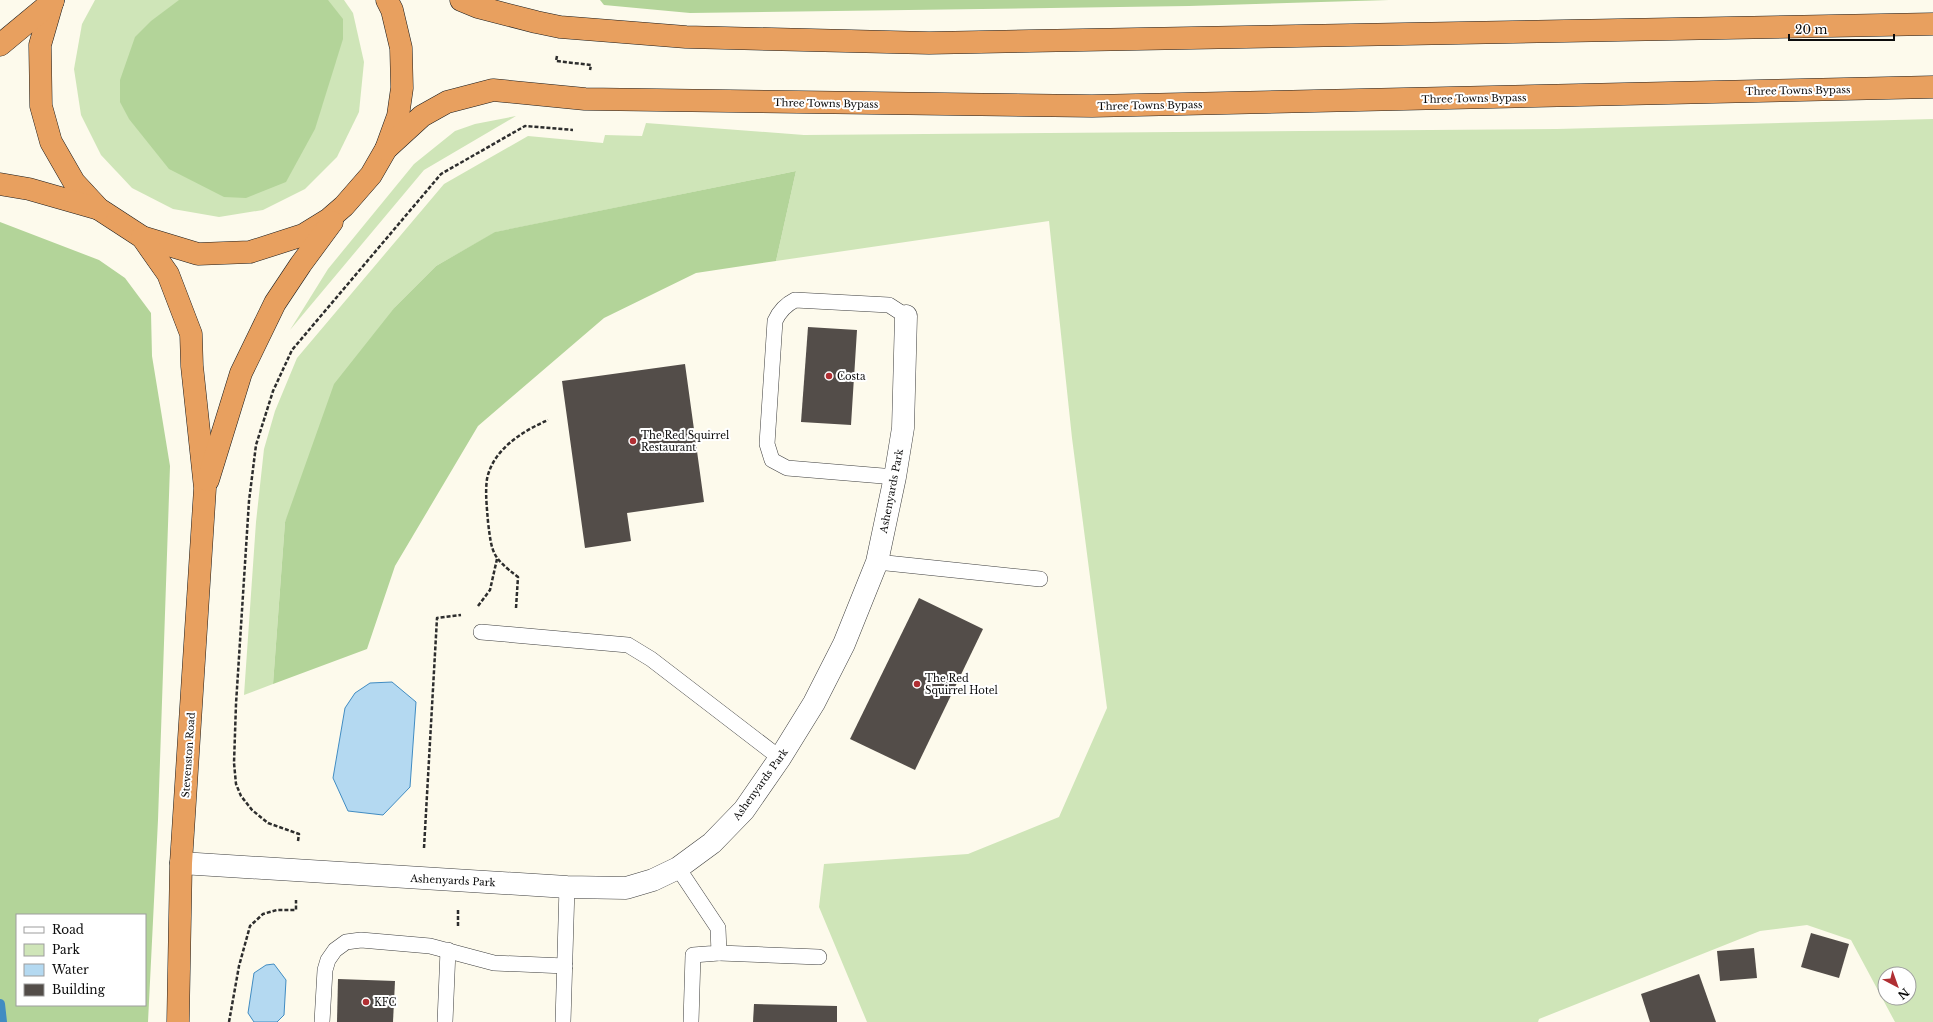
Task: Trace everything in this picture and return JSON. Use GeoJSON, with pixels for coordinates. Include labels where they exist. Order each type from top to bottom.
{"type":"FeatureCollection","features":[{"type":"Feature","properties":{"kind":"highway"},"geometry":{"type":"LineString","coordinates":[[205,488],[240,373],[276,303],[301,264],[344,206],[371,175],[386,149],[398,116],[402,88],[401,48],[392,10],[387,0]]}},
{"type":"Feature","properties":{"kind":"highway"},"geometry":{"type":"LineString","coordinates":[[461,0],[478,7],[536,22],[560,26],[686,37],[929,43],[1933,24]]}},
{"type":"Feature","properties":{"kind":"highway"},"geometry":{"type":"LineString","coordinates":[[53,1],[40,45],[41,106],[51,142],[74,182],[99,209],[142,237],[198,254],[250,252],[303,235],[329,219],[344,206]]}},
{"type":"Feature","properties":{"kind":"highway"},"geometry":{"type":"LineString","coordinates":[[0,45],[53,1]]}},
{"type":"Feature","properties":{"kind":"highway","name":"Three Towns Bypass"},"geometry":{"type":"LineString","coordinates":[[386,149],[422,116],[447,102],[493,90],[585,99],[1092,106],[1933,87]]}},
{"type":"Feature","properties":{"kind":"highway"},"geometry":{"type":"LineString","coordinates":[[0,184],[29,189],[99,209]]}},
{"type":"Feature","properties":{"kind":"highway"},"geometry":{"type":"LineString","coordinates":[[142,237],[168,274],[191,334],[192,366],[205,488]]}},
{"type":"Feature","properties":{"kind":"highway","name":"Stevenston Road"},"geometry":{"type":"LineString","coordinates":[[178,1022],[181,863],[205,488]]}},
{"type":"Feature","properties":{"kind":"street","name":"Ashenyards Park"},"geometry":{"type":"LineString","coordinates":[[181,863],[567,887],[626,888],[653,880],[678,868],[712,843],[744,810],[780,758],[814,703],[844,644],[877,562],[895,477],[903,428],[906,316]]}},
{"type":"Feature","properties":{"kind":"lane"},"geometry":{"type":"LineString","coordinates":[[895,477],[787,468],[772,460],[766,444],[774,329],[778,314],[788,303],[794,300],[889,305],[906,316]]}},
{"type":"Feature","properties":{"kind":"lane"},"geometry":{"type":"LineString","coordinates":[[877,562],[1040,579]]}},
{"type":"Feature","properties":{"kind":"lane"},"geometry":{"type":"LineString","coordinates":[[481,632],[628,645],[651,660],[780,758]]}},
{"type":"Feature","properties":{"kind":"lane"},"geometry":{"type":"LineString","coordinates":[[678,868],[718,928],[719,953]]}},
{"type":"Feature","properties":{"kind":"lane"},"geometry":{"type":"LineString","coordinates":[[563,1022],[567,887]]}},
{"type":"Feature","properties":{"kind":"lane"},"geometry":{"type":"LineString","coordinates":[[322,1022],[326,965],[335,950],[346,942],[368,940],[430,946],[494,963],[565,966]]}},
{"type":"Feature","properties":{"kind":"lane"},"geometry":{"type":"LineString","coordinates":[[445,1022],[448,950]]}},
{"type":"Feature","properties":{"kind":"lane"},"geometry":{"type":"LineString","coordinates":[[691,1022],[692,955],[719,953],[819,957]]}},
{"type":"Feature","properties":{"kind":"path"},"geometry":{"type":"LineString","coordinates":[[229,1022],[238,966],[250,926],[263,914],[277,910],[296,910],[299,834],[268,823],[252,810],[241,796],[236,784],[234,763],[236,704],[249,501],[256,446],[273,391],[292,350],[441,174],[525,126],[583,131],[585,99],[591,65],[556,61],[560,26]]}},
{"type":"Feature","properties":{"kind":"path"},"geometry":{"type":"LineString","coordinates":[[515,635],[518,577],[497,559],[492,550],[486,502],[488,478],[495,462],[515,438],[528,429],[548,420]]}},
{"type":"Feature","properties":{"kind":"path"},"geometry":{"type":"LineString","coordinates":[[472,610],[490,590],[497,559]]}},
{"type":"Feature","properties":{"kind":"path"},"geometry":{"type":"LineString","coordinates":[[422,878],[437,618],[466,613]]}},
{"type":"Feature","properties":{"kind":"path"},"geometry":{"type":"LineString","coordinates":[[448,950],[458,938],[458,880]]}},
{"type":"Feature","properties":{"kind":"green space"},"geometry":{"type":"Polygon","coordinates":[[[95,0],[344,0],[353,13],[364,62],[359,112],[337,157],[305,189],[263,210],[219,217],[173,209],[132,188],[101,155],[81,115],[74,69],[82,24],[95,0]]]}},
{"type":"Feature","properties":{"kind":"green space"},"geometry":{"type":"Polygon","coordinates":[[[179,0],[328,0],[343,19],[343,39],[315,129],[286,182],[246,198],[224,197],[169,169],[129,119],[120,102],[120,80],[135,37],[151,21],[179,0]]]}},
{"type":"Feature","properties":{"kind":"green space"},"geometry":{"type":"Polygon","coordinates":[[[600,0],[1389,0],[1189,6],[690,13],[604,5],[600,0]]]}},
{"type":"Feature","properties":{"kind":"green space"},"geometry":{"type":"Polygon","coordinates":[[[516,116],[424,170],[290,330],[328,269],[414,164],[455,131],[475,124],[516,116]]]}},
{"type":"Feature","properties":{"kind":"green space"},"geometry":{"type":"Polygon","coordinates":[[[1933,119],[1933,1022],[1895,1022],[1886,1006],[1917,1006],[1917,966],[1877,966],[1877,988],[1851,940],[1807,925],[1760,931],[1539,1019],[1538,1022],[867,1022],[819,907],[824,864],[968,854],[1059,817],[1107,708],[1072,438],[1049,221],[776,261],[796,171],[496,232],[436,266],[395,307],[285,522],[273,684],[244,695],[256,522],[264,449],[275,411],[297,358],[444,184],[528,136],[603,143],[605,135],[642,136],[646,123],[804,135],[1557,129],[1933,119]]]}},
{"type":"Feature","properties":{"kind":"green space"},"geometry":{"type":"Polygon","coordinates":[[[796,171],[776,261],[696,273],[604,318],[478,426],[395,566],[367,649],[273,684],[285,522],[334,384],[395,307],[436,266],[495,232],[796,171]]]}},
{"type":"Feature","properties":{"kind":"green space"},"geometry":{"type":"Polygon","coordinates":[[[0,222],[99,260],[125,278],[151,313],[152,356],[170,466],[158,820],[148,1022],[0,1022],[0,222]]]}},
{"type":"Feature","properties":{"kind":"water"},"geometry":{"type":"Polygon","coordinates":[[[392,682],[416,702],[410,787],[383,815],[348,811],[333,778],[345,708],[355,693],[370,683],[392,682]]]}},
{"type":"Feature","properties":{"kind":"water"},"geometry":{"type":"Polygon","coordinates":[[[274,964],[286,980],[284,1015],[277,1022],[254,1022],[248,1013],[254,973],[266,965],[274,964]]]}},
{"type":"Feature","properties":{"kind":"building","name":"Costa"},"geometry":{"type":"Polygon","coordinates":[[[808,327],[857,330],[851,425],[801,422],[808,327]]]}},
{"type":"Feature","properties":{"kind":"building","name":"The Red Squirrel Restaurant"},"geometry":{"type":"Polygon","coordinates":[[[685,364],[704,502],[627,513],[631,541],[585,548],[562,381],[685,364]]]}},
{"type":"Feature","properties":{"kind":"building","name":"The Red Squirrel Hotel"},"geometry":{"type":"Polygon","coordinates":[[[919,598],[983,629],[915,770],[850,739],[919,598]]]}},
{"type":"Feature","properties":{"kind":"building"},"geometry":{"type":"Polygon","coordinates":[[[1811,933],[1849,944],[1839,978],[1801,967],[1811,933]]]}},
{"type":"Feature","properties":{"kind":"building"},"geometry":{"type":"Polygon","coordinates":[[[1754,948],[1757,978],[1720,981],[1717,951],[1754,948]]]}},
{"type":"Feature","properties":{"kind":"building"},"geometry":{"type":"Polygon","coordinates":[[[1699,974],[1716,1022],[1650,1022],[1641,994],[1699,974]]]}},
{"type":"Feature","properties":{"kind":"building","name":"KFC"},"geometry":{"type":"Polygon","coordinates":[[[338,979],[395,981],[393,1022],[337,1022],[338,979]]]}},
{"type":"Feature","properties":{"kind":"building"},"geometry":{"type":"Polygon","coordinates":[[[754,1004],[837,1006],[837,1022],[753,1022],[754,1004]]]}},
{"type":"Feature","properties":{"kind":"waterway"},"geometry":{"type":"LineString","coordinates":[[0,1004],[2,1022]]}},
{"type":"Feature","properties":{"kind":"place","name":"Costa"},"geometry":{"type":"Point","coordinates":[829,376]}},
{"type":"Feature","properties":{"kind":"place","name":"The Red Squirrel Restaurant"},"geometry":{"type":"Point","coordinates":[633,441]}},
{"type":"Feature","properties":{"kind":"place","name":"The Red Squirrel Hotel"},"geometry":{"type":"Point","coordinates":[917,684]}},
{"type":"Feature","properties":{"kind":"place","name":"KFC"},"geometry":{"type":"Point","coordinates":[366,1002]}}]}
